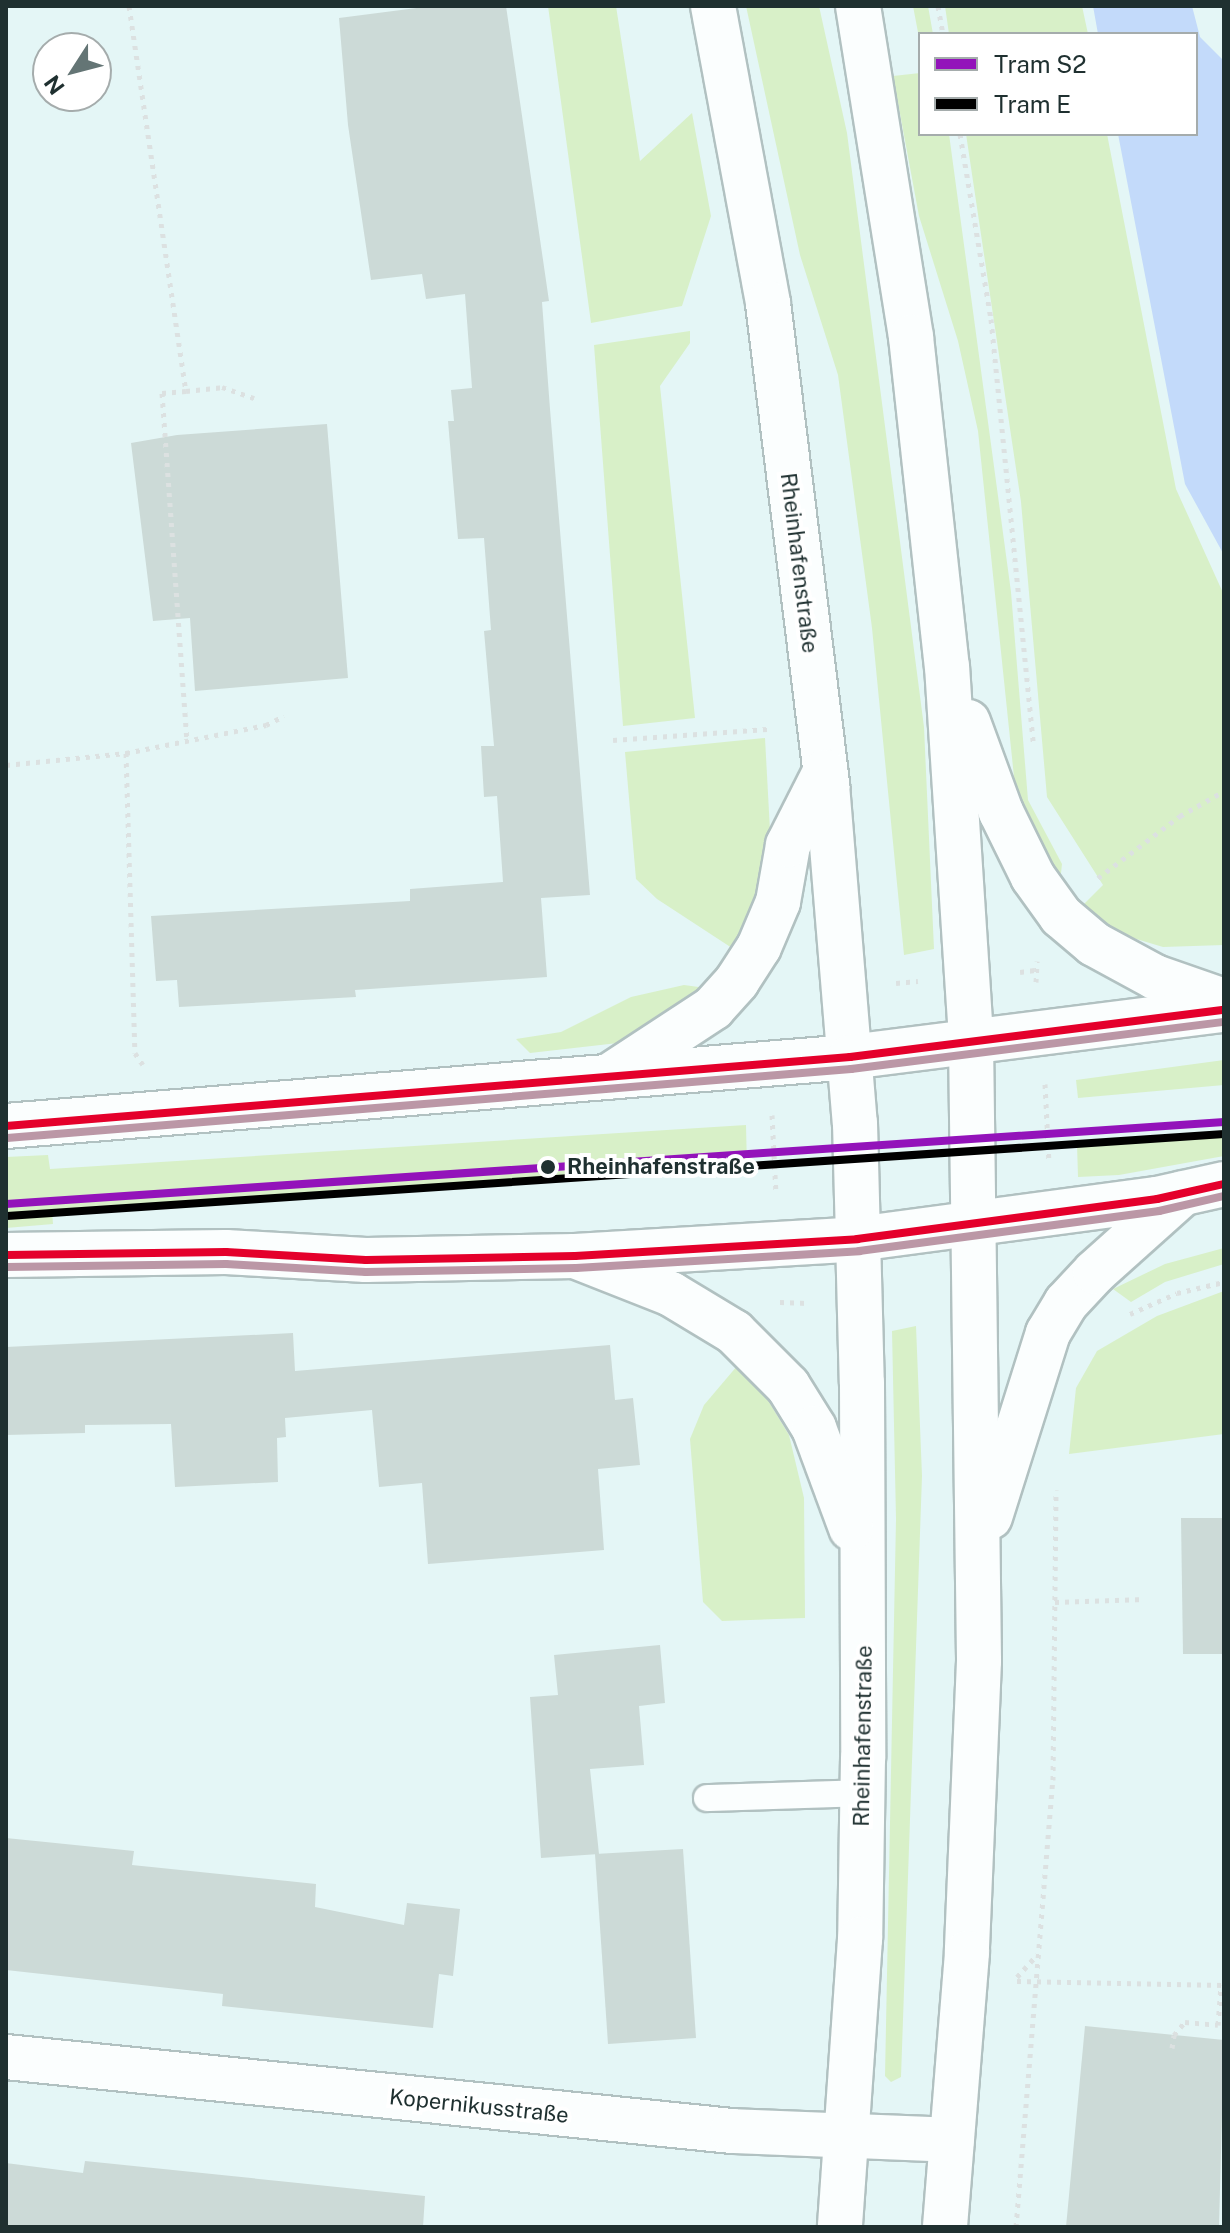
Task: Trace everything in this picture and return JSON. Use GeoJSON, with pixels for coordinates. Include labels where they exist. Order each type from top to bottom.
{"type":"FeatureCollection","features":[{"type":"Feature","properties":{"kind":"main road","name":"Rheinhafenstraße"},"geometry":{"type":"LineString","coordinates":[[713,6],[768,303],[820,725],[850,1057],[864,1569],[862,1793],[848,2134],[840,2227]]}},
{"type":"Feature","properties":{"kind":"main road"},"geometry":{"type":"LineString","coordinates":[[858,6],[911,337],[947,666],[971,1040],[979,1550],[964,1981],[945,2227]]}},
{"type":"Feature","properties":{"kind":"main road"},"geometry":{"type":"LineString","coordinates":[[947,666],[1001,812],[1033,877],[1061,916],[1094,944],[1155,977],[1224,1001]]}},
{"type":"Feature","properties":{"kind":"main road"},"geometry":{"type":"LineString","coordinates":[[608,1077],[713,1008],[737,981],[759,947],[778,902],[788,845],[825,772]]}},
{"type":"Feature","properties":{"kind":"main road"},"geometry":{"type":"LineString","coordinates":[[6,1126],[850,1057],[1224,1010]]}},
{"type":"Feature","properties":{"kind":"main road"},"geometry":{"type":"LineString","coordinates":[[6,1255],[226,1252],[366,1260],[575,1256],[857,1239],[975,1226],[1203,1189]]}},
{"type":"Feature","properties":{"kind":"main road"},"geometry":{"type":"LineString","coordinates":[[979,1550],[1048,1333],[1066,1303],[1095,1272],[1203,1189]]}},
{"type":"Feature","properties":{"kind":"main road"},"geometry":{"type":"LineString","coordinates":[[575,1256],[702,1308],[788,1386],[814,1428],[837,1483],[864,1569]]}},
{"type":"Feature","properties":{"kind":"main road","name":"Kopernikusstraße"},"geometry":{"type":"LineString","coordinates":[[6,2057],[732,2131],[952,2140]]}},
{"type":"Feature","properties":{"kind":"lane"},"geometry":{"type":"LineString","coordinates":[[707,1798],[862,1793]]}},
{"type":"Feature","properties":{"kind":"path"},"geometry":{"type":"LineString","coordinates":[[129,6],[186,391]]}},
{"type":"Feature","properties":{"kind":"path"},"geometry":{"type":"LineString","coordinates":[[938,6],[943,32]]}},
{"type":"Feature","properties":{"kind":"path"},"geometry":{"type":"LineString","coordinates":[[960,136],[991,319],[1034,752]]}},
{"type":"Feature","properties":{"kind":"path"},"geometry":{"type":"LineString","coordinates":[[187,741],[162,393],[222,387],[254,398]]}},
{"type":"Feature","properties":{"kind":"path"},"geometry":{"type":"LineString","coordinates":[[6,765],[126,753],[266,725],[284,716]]}},
{"type":"Feature","properties":{"kind":"path"},"geometry":{"type":"LineString","coordinates":[[613,740],[820,725]]}},
{"type":"Feature","properties":{"kind":"path"},"geometry":{"type":"LineString","coordinates":[[126,753],[135,1053],[146,1069]]}},
{"type":"Feature","properties":{"kind":"path"},"geometry":{"type":"LineString","coordinates":[[1091,884],[1180,816],[1224,791]]}},
{"type":"Feature","properties":{"kind":"path"},"geometry":{"type":"LineString","coordinates":[[1121,1319],[1177,1293],[1224,1282]]}},
{"type":"Feature","properties":{"kind":"path"},"geometry":{"type":"LineString","coordinates":[[1016,2227],[1053,1780],[1056,1476]]}},
{"type":"Feature","properties":{"kind":"path"},"geometry":{"type":"LineString","coordinates":[[1055,1602],[1145,1599]]}},
{"type":"Feature","properties":{"kind":"path"},"geometry":{"type":"LineString","coordinates":[[964,1981],[1222,1985],[1218,2025],[1185,2022],[1174,2035],[1172,2048]]}},
{"type":"Feature","properties":{"kind":"green space"},"geometry":{"type":"Polygon","coordinates":[[[548,6],[616,6],[640,161],[692,113],[711,216],[682,306],[591,323],[548,6]]]}},
{"type":"Feature","properties":{"kind":"green space"},"geometry":{"type":"Polygon","coordinates":[[[746,6],[819,6],[847,133],[924,727],[934,949],[904,955],[872,628],[838,375],[800,255],[746,6]]]}},
{"type":"Feature","properties":{"kind":"green space"},"geometry":{"type":"Polygon","coordinates":[[[913,6],[928,6],[933,32],[918,32],[913,6]]]}},
{"type":"Feature","properties":{"kind":"green space"},"geometry":{"type":"Polygon","coordinates":[[[945,6],[1082,6],[1088,32],[949,32],[945,6]]]}},
{"type":"Feature","properties":{"kind":"green space"},"geometry":{"type":"Polygon","coordinates":[[[918,73],[918,136],[949,136],[1011,592],[1028,800],[1062,864],[1060,882],[1016,796],[978,431],[958,341],[919,216],[893,76],[918,73]]]}},
{"type":"Feature","properties":{"kind":"green space"},"geometry":{"type":"Polygon","coordinates":[[[966,136],[1107,136],[1176,489],[1224,595],[1224,945],[1163,947],[1123,935],[1079,909],[1103,885],[1047,797],[1021,502],[966,136]]]}},
{"type":"Feature","properties":{"kind":"green space"},"geometry":{"type":"Polygon","coordinates":[[[690,331],[690,343],[660,386],[695,718],[623,726],[594,345],[690,331]]]}},
{"type":"Feature","properties":{"kind":"green space"},"geometry":{"type":"Polygon","coordinates":[[[765,738],[771,849],[757,912],[735,950],[657,899],[636,879],[625,752],[765,738]]]}},
{"type":"Feature","properties":{"kind":"green space"},"geometry":{"type":"Polygon","coordinates":[[[684,985],[706,988],[660,1024],[618,1043],[530,1053],[516,1039],[561,1032],[631,997],[684,985]]]}},
{"type":"Feature","properties":{"kind":"green space"},"geometry":{"type":"Polygon","coordinates":[[[1224,1060],[1224,1085],[1078,1098],[1076,1080],[1224,1060]]]}},
{"type":"Feature","properties":{"kind":"green space"},"geometry":{"type":"Polygon","coordinates":[[[746,1125],[747,1167],[52,1210],[53,1224],[6,1228],[6,1157],[48,1155],[50,1169],[746,1125]]]}},
{"type":"Feature","properties":{"kind":"green space"},"geometry":{"type":"Polygon","coordinates":[[[1224,1131],[1224,1156],[1119,1175],[1078,1177],[1077,1144],[1224,1131]]]}},
{"type":"Feature","properties":{"kind":"green space"},"geometry":{"type":"Polygon","coordinates":[[[1224,1248],[1224,1264],[1165,1282],[1131,1302],[1113,1289],[1165,1264],[1224,1248]]]}},
{"type":"Feature","properties":{"kind":"green space"},"geometry":{"type":"Polygon","coordinates":[[[1224,1291],[1224,1434],[1069,1454],[1076,1388],[1097,1351],[1157,1316],[1224,1291]]]}},
{"type":"Feature","properties":{"kind":"green space"},"geometry":{"type":"Polygon","coordinates":[[[916,1326],[922,1476],[901,2077],[891,2082],[885,2076],[896,1519],[892,1331],[916,1326]]]}},
{"type":"Feature","properties":{"kind":"green space"},"geometry":{"type":"Polygon","coordinates":[[[743,1359],[789,1435],[804,1498],[805,1618],[722,1621],[703,1602],[690,1439],[704,1405],[743,1359]]]}},
{"type":"Feature","properties":{"kind":"water"},"geometry":{"type":"Polygon","coordinates":[[[1093,6],[1192,6],[1200,37],[1224,61],[1224,555],[1185,484],[1118,136],[1198,136],[1198,32],[1098,32],[1093,6]]]}},
{"type":"Feature","properties":{"kind":"building"},"geometry":{"type":"Polygon","coordinates":[[[432,6],[506,6],[549,301],[542,302],[590,895],[541,898],[547,977],[355,990],[356,997],[179,1007],[177,980],[156,981],[151,916],[410,901],[410,889],[503,882],[497,796],[484,797],[481,746],[494,746],[484,631],[491,630],[484,538],[458,539],[448,421],[454,421],[451,390],[472,388],[465,294],[426,299],[422,274],[371,280],[348,125],[339,18],[432,6]]]}},
{"type":"Feature","properties":{"kind":"building"},"geometry":{"type":"Polygon","coordinates":[[[327,424],[348,678],[195,691],[190,618],[153,621],[131,443],[177,435],[327,424]]]}},
{"type":"Feature","properties":{"kind":"building"},"geometry":{"type":"Polygon","coordinates":[[[293,1333],[295,1371],[610,1345],[615,1400],[633,1398],[640,1465],[598,1469],[604,1550],[428,1564],[422,1483],[379,1487],[372,1410],[285,1418],[286,1437],[277,1438],[278,1482],[175,1487],[171,1424],[85,1425],[85,1433],[6,1435],[6,1347],[293,1333]]]}},
{"type":"Feature","properties":{"kind":"building"},"geometry":{"type":"Polygon","coordinates":[[[1181,1518],[1224,1518],[1224,1654],[1183,1654],[1181,1518]]]}},
{"type":"Feature","properties":{"kind":"building"},"geometry":{"type":"Polygon","coordinates":[[[660,1645],[665,1703],[639,1706],[644,1765],[590,1769],[599,1854],[541,1858],[530,1697],[558,1695],[554,1655],[660,1645]]]}},
{"type":"Feature","properties":{"kind":"building"},"geometry":{"type":"Polygon","coordinates":[[[6,1838],[134,1851],[132,1865],[316,1884],[315,1907],[404,1925],[407,1903],[460,1909],[453,1976],[439,1974],[433,2028],[222,2006],[223,1994],[6,1970],[6,1838]]]}},
{"type":"Feature","properties":{"kind":"building"},"geometry":{"type":"Polygon","coordinates":[[[683,1849],[696,2038],[608,2044],[595,1854],[683,1849]]]}},
{"type":"Feature","properties":{"kind":"building"},"geometry":{"type":"Polygon","coordinates":[[[1085,2026],[1224,2040],[1219,2227],[1066,2227],[1085,2026]]]}},
{"type":"Feature","properties":{"kind":"building"},"geometry":{"type":"Polygon","coordinates":[[[85,2161],[425,2196],[423,2227],[6,2227],[6,2163],[83,2173],[85,2161]]]}},
{"type":"Feature","properties":{"kind":"tram line","name":"S2"},"geometry":{"type":"LineString","coordinates":[[6,1204],[1224,1122]]}},
{"type":"Feature","properties":{"kind":"tram line","name":"E"},"geometry":{"type":"LineString","coordinates":[[7,1216],[1224,1134]]}},
{"type":"Feature","properties":{"kind":"transit line"},"geometry":{"type":"LineString","coordinates":[[6,1126],[850,1057],[1224,1010]]}},
{"type":"Feature","properties":{"kind":"transit line"},"geometry":{"type":"LineString","coordinates":[[7,1138],[851,1069],[1224,1022]]}},
{"type":"Feature","properties":{"kind":"transit line"},"geometry":{"type":"LineString","coordinates":[[6,1255],[226,1252],[366,1260],[575,1256],[857,1239],[1157,1199],[1224,1184]]}},
{"type":"Feature","properties":{"kind":"transit line"},"geometry":{"type":"LineString","coordinates":[[6,1267],[226,1264],[366,1272],[576,1268],[859,1251],[1159,1211],[1224,1196]]}},
{"type":"Feature","properties":{"kind":"place","name":"Rheinhafenstraße"},"geometry":{"type":"Point","coordinates":[548,1167]}}]}
